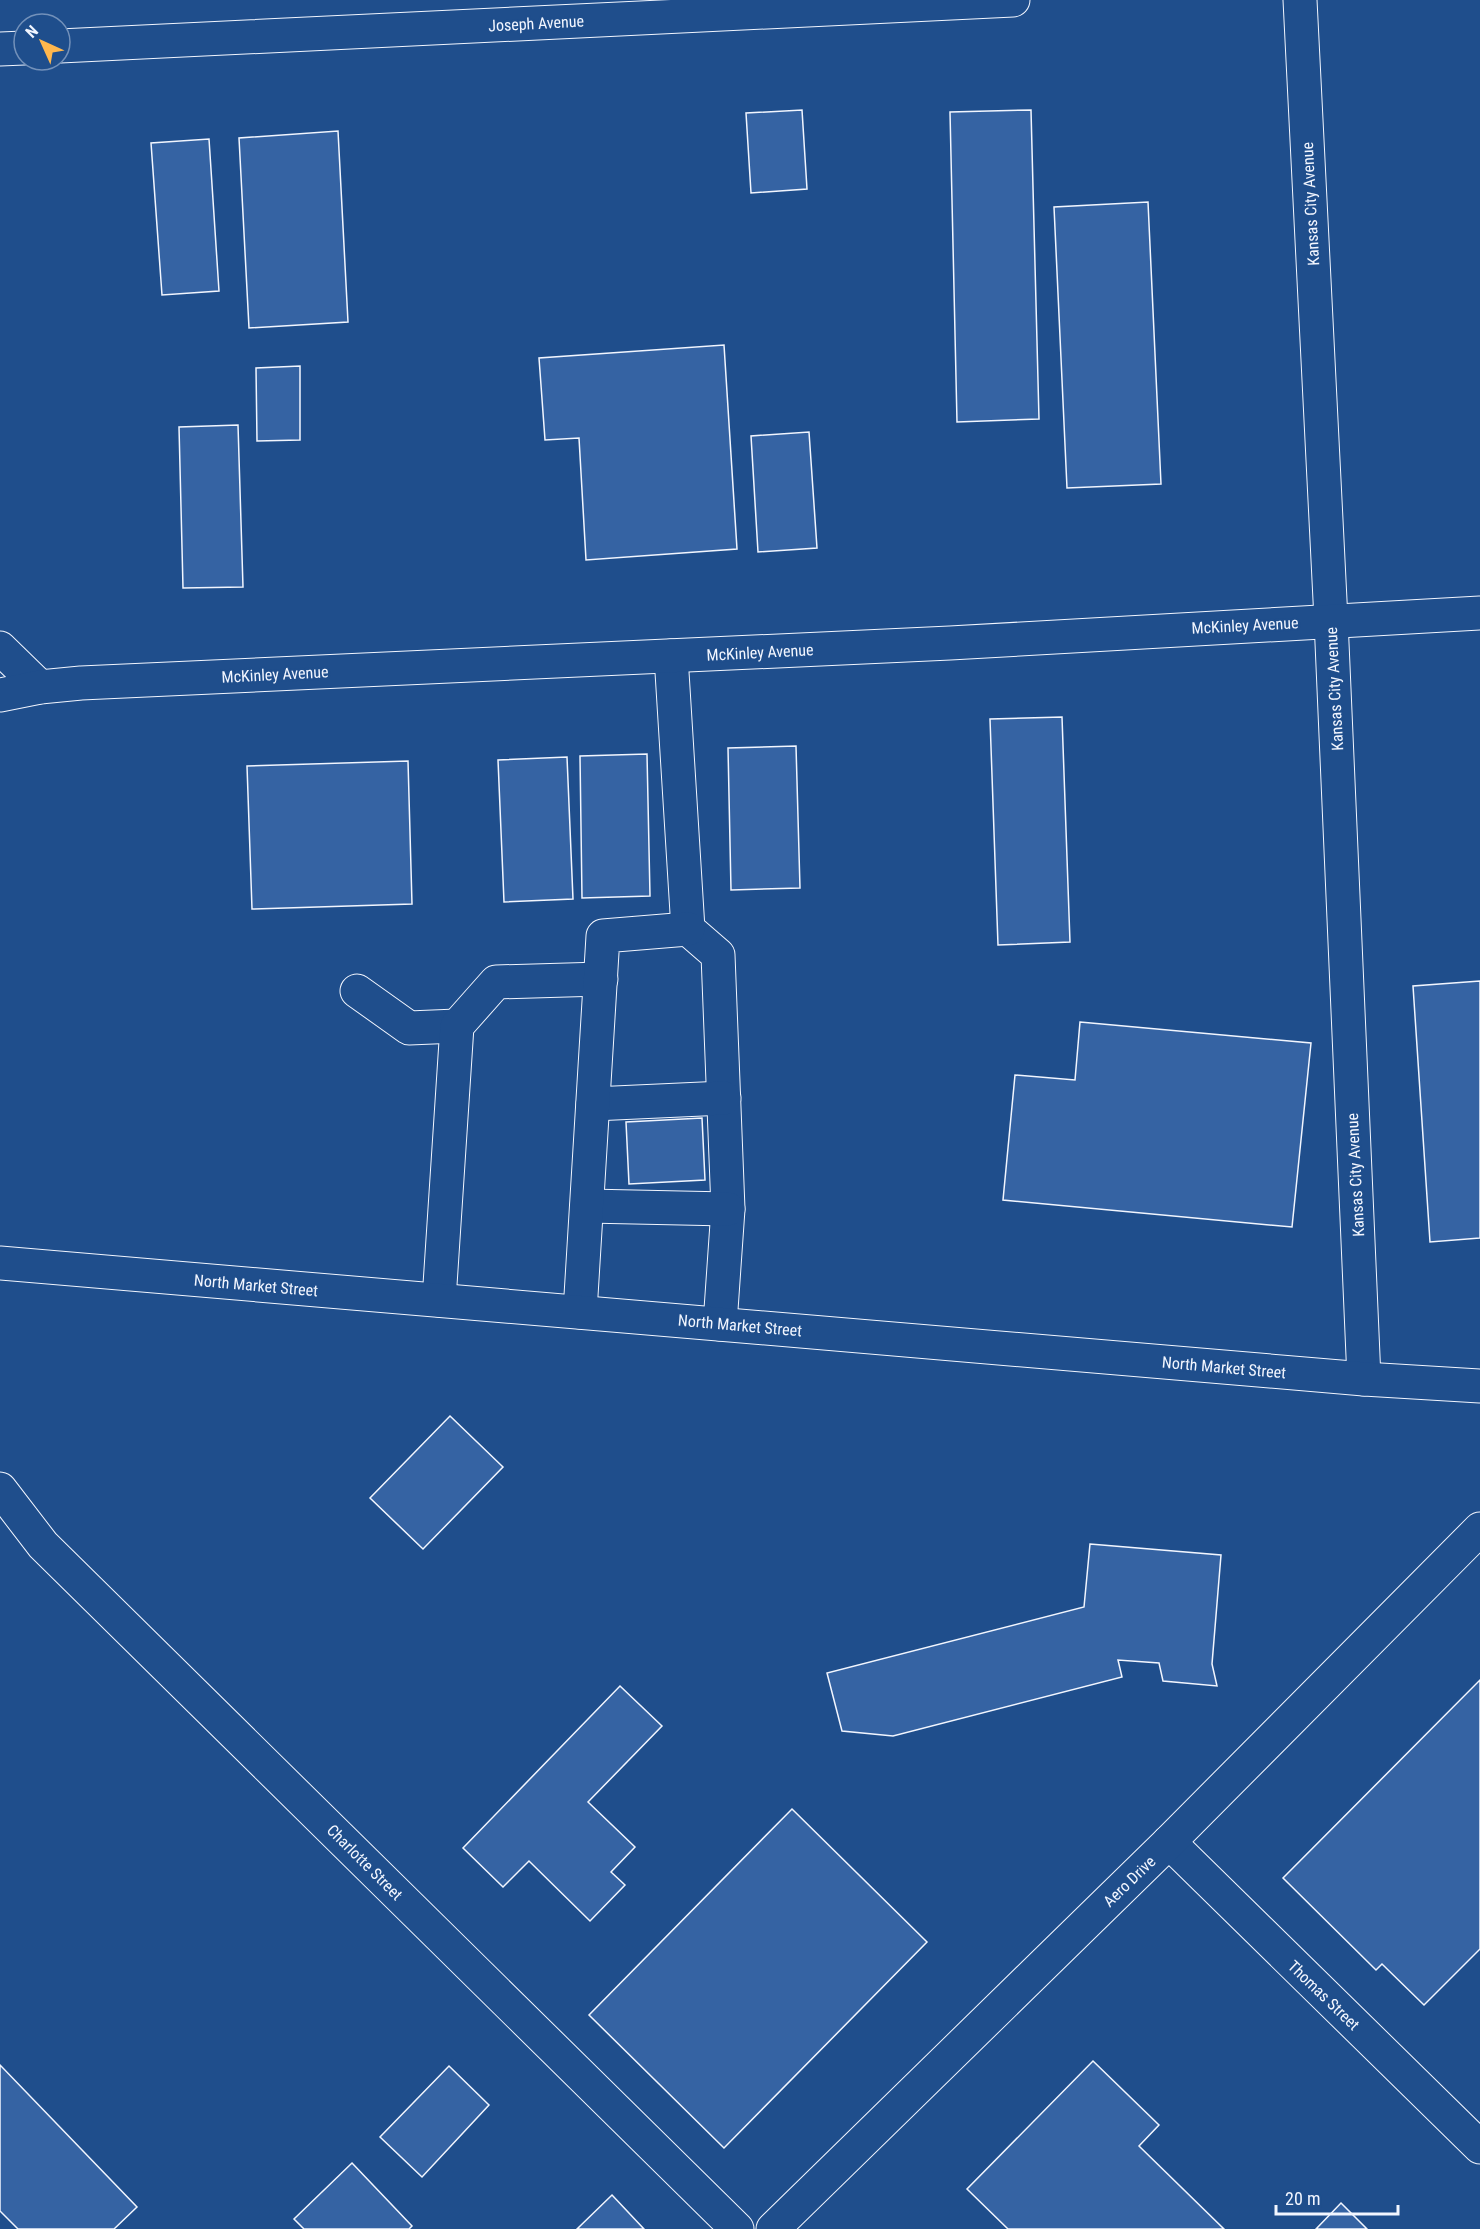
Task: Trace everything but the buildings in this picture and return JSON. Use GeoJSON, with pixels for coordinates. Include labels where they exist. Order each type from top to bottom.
{"type":"FeatureCollection","features":[{"type":"Feature","properties":{"kind":"street","name":"Joseph Avenue"},"geometry":{"type":"LineString","coordinates":[[72,45],[769,6],[1013,0]]}},
{"type":"Feature","properties":{"kind":"street","name":"Kansas City Avenue"},"geometry":{"type":"LineString","coordinates":[[1300,0],[1331,620],[1364,1379]]}},
{"type":"Feature","properties":{"kind":"street","name":"McKinley Avenue"},"geometry":{"type":"LineString","coordinates":[[0,695],[40,687],[93,682],[962,642],[1480,613]]}},
{"type":"Feature","properties":{"kind":"street"},"geometry":{"type":"LineString","coordinates":[[0,648],[40,687]]}},
{"type":"Feature","properties":{"kind":"street"},"geometry":{"type":"LineString","coordinates":[[671,656],[688,929],[718,956],[728,1209],[720,1324]]}},
{"type":"Feature","properties":{"kind":"street"},"geometry":{"type":"LineString","coordinates":[[580,1312],[603,936],[688,929]]}},
{"type":"Feature","properties":{"kind":"street"},"geometry":{"type":"LineString","coordinates":[[439,1300],[457,1026],[496,981],[601,979]]}},
{"type":"Feature","properties":{"kind":"street"},"geometry":{"type":"LineString","coordinates":[[357,991],[409,1028],[457,1026]]}},
{"type":"Feature","properties":{"kind":"street"},"geometry":{"type":"LineString","coordinates":[[593,1104],[724,1098]]}},
{"type":"Feature","properties":{"kind":"street"},"geometry":{"type":"LineString","coordinates":[[587,1206],[728,1209]]}},
{"type":"Feature","properties":{"kind":"street","name":"North Market Street"},"geometry":{"type":"LineString","coordinates":[[0,1263],[1364,1379],[1480,1386]]}},
{"type":"Feature","properties":{"kind":"street","name":"Charlotte Street"},"geometry":{"type":"LineString","coordinates":[[0,1489],[44,1545],[737,2229]]}},
{"type":"Feature","properties":{"kind":"street","name":"Aero Drive"},"geometry":{"type":"LineString","coordinates":[[773,2229],[1168,1842],[1480,1529]]}},
{"type":"Feature","properties":{"kind":"street","name":"Thomas Street"},"geometry":{"type":"LineString","coordinates":[[1168,1842],[1480,2147]]}}]}
